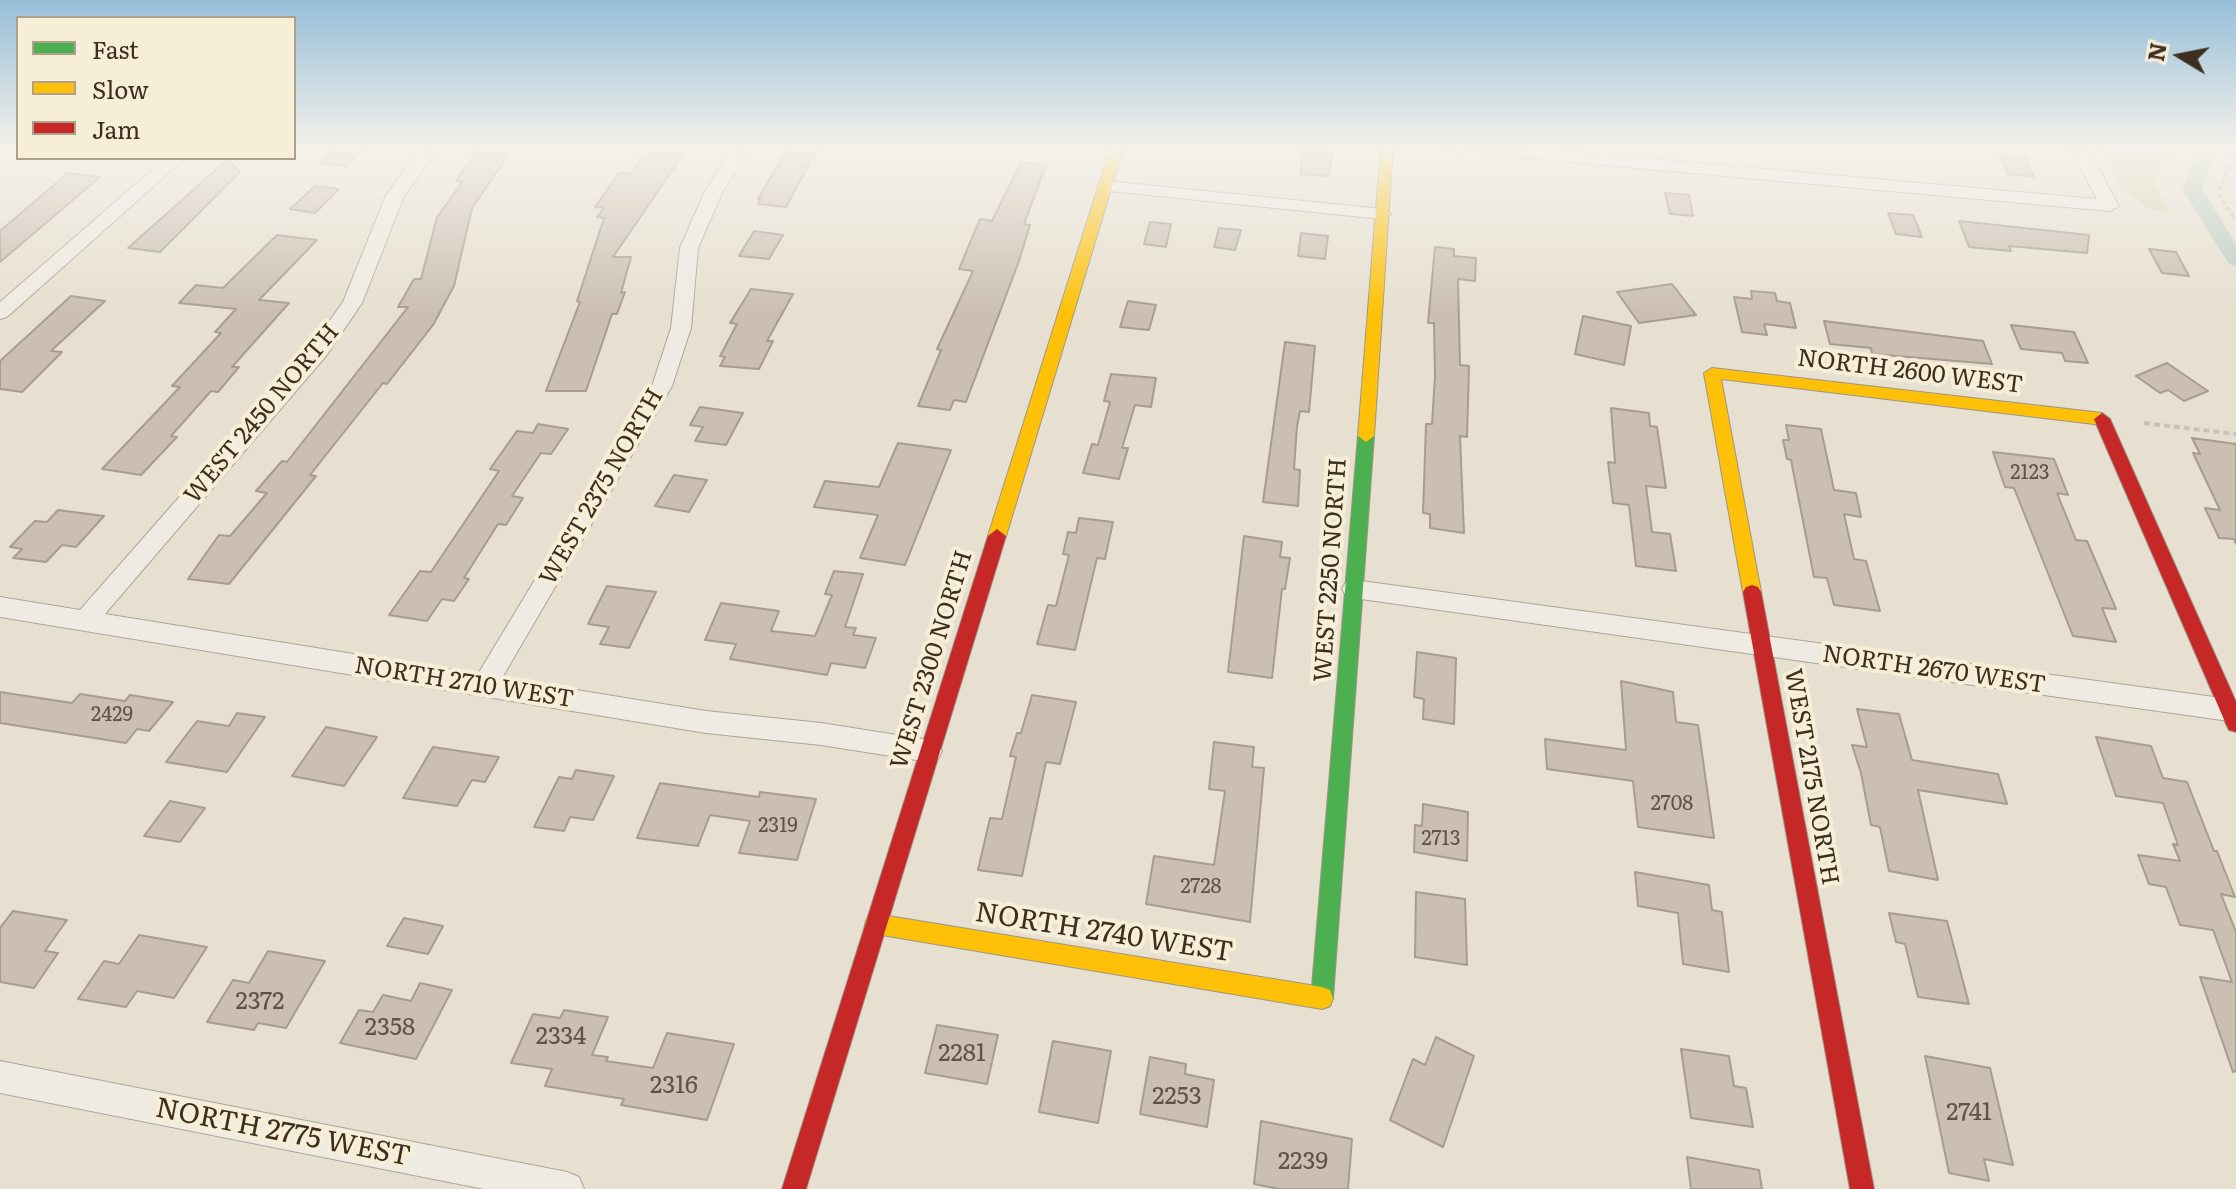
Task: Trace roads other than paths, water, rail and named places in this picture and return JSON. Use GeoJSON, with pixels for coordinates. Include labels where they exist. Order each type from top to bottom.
{"type":"FeatureCollection","features":[{"type":"Feature","properties":{"kind":"street"},"geometry":{"type":"LineString","coordinates":[[0,313],[127,201]]}},
{"type":"Feature","properties":{"kind":"street","name":"WEST 2450 NORTH"},"geometry":{"type":"LineString","coordinates":[[85,621],[319,351],[352,303],[392,201]]}},
{"type":"Feature","properties":{"kind":"street","name":"WEST 2375 NORTH"},"geometry":{"type":"LineString","coordinates":[[484,686],[662,386],[681,328],[689,248],[709,201]]}},
{"type":"Feature","properties":{"kind":"street","name":"WEST 2300 NORTH"},"geometry":{"type":"LineString","coordinates":[[794,1189],[1101,201]]}},
{"type":"Feature","properties":{"kind":"street"},"geometry":{"type":"LineString","coordinates":[[1259,201],[1382,214]]}},
{"type":"Feature","properties":{"kind":"street","name":"WEST 2250 NORTH"},"geometry":{"type":"LineString","coordinates":[[1324,998],[1383,201]]}},
{"type":"Feature","properties":{"kind":"street"},"geometry":{"type":"LineString","coordinates":[[2060,201],[2110,206],[2108,201]]}},
{"type":"Feature","properties":{"kind":"street","name":"NORTH 2600 WEST"},"geometry":{"type":"LineString","coordinates":[[1712,373],[2103,419],[2233,717]]}},
{"type":"Feature","properties":{"kind":"street","name":"WEST 2175 NORTH"},"geometry":{"type":"LineString","coordinates":[[1712,373],[1862,1189]]}},
{"type":"Feature","properties":{"kind":"street","name":"NORTH 2670 WEST"},"geometry":{"type":"LineString","coordinates":[[1354,589],[2233,717]]}},
{"type":"Feature","properties":{"kind":"street","name":"NORTH 2710 WEST"},"geometry":{"type":"LineString","coordinates":[[0,607],[706,722],[821,734],[929,751]]}},
{"type":"Feature","properties":{"kind":"street","name":"NORTH 2740 WEST"},"geometry":{"type":"LineString","coordinates":[[876,924],[1324,998]]}},
{"type":"Feature","properties":{"kind":"street","name":"NORTH 2775 WEST"},"geometry":{"type":"LineString","coordinates":[[0,1077],[567,1189]]}},
{"type":"Feature","properties":{"kind":"waterway"},"geometry":{"type":"LineString","coordinates":[[2200,201],[2236,260]]}}]}
